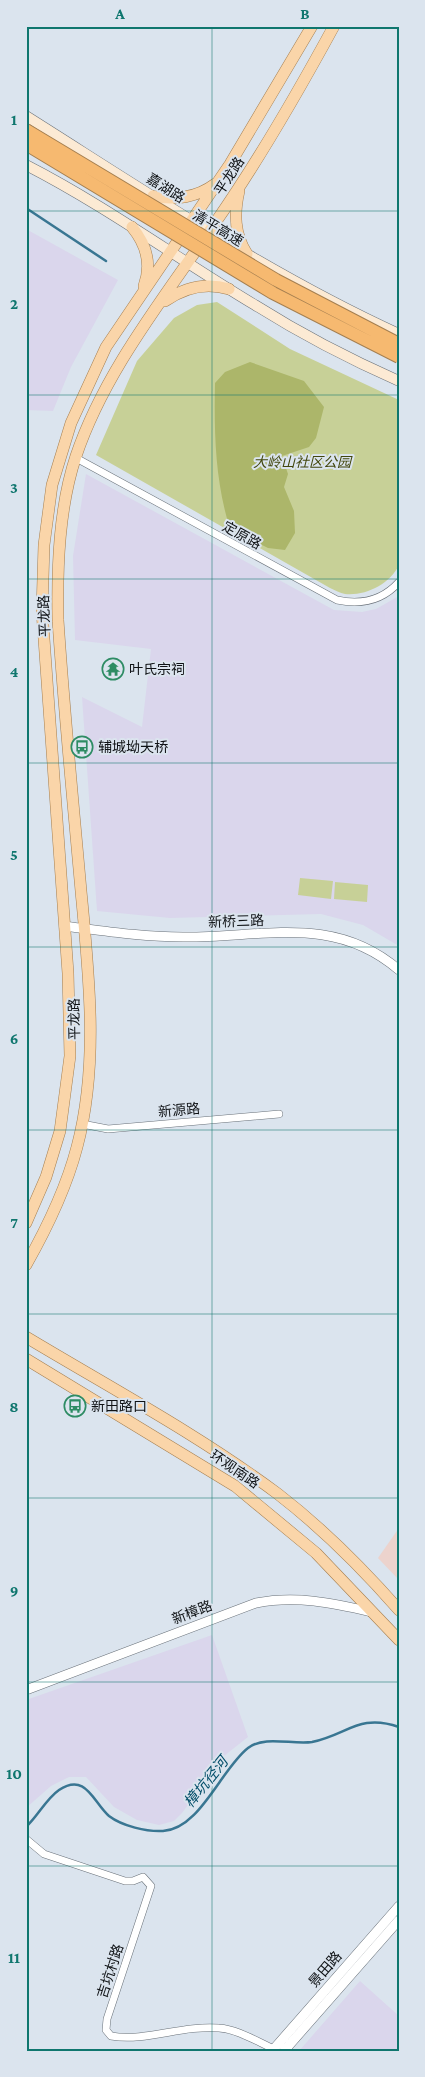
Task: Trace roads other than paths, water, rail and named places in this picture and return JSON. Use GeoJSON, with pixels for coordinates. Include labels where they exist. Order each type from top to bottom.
{"type":"FeatureCollection","features":[{"type":"Feature","properties":{"kind":"highway","name":"清平高速"},"geometry":{"type":"LineString","coordinates":[[26,130],[276,280],[399,344]]}},
{"type":"Feature","properties":{"kind":"highway","name":"清平高速"},"geometry":{"type":"LineString","coordinates":[[26,144],[273,293],[399,357]]}},
{"type":"Feature","properties":{"kind":"main road","name":"平龙路"},"geometry":{"type":"LineString","coordinates":[[26,1223],[54,1155],[65,1105],[70,1030],[43,634],[42,567],[46,522],[57,466],[80,402],[106,347],[221,178],[312,26]]}},
{"type":"Feature","properties":{"kind":"main road","name":"平龙路"},"geometry":{"type":"LineString","coordinates":[[26,1265],[64,1187],[82,1124],[90,1051],[84,928],[58,620],[58,575],[62,526],[76,458],[102,392],[242,184],[334,26]]}},
{"type":"Feature","properties":{"kind":"main road","name":"嘉湖路"},"geometry":{"type":"LineString","coordinates":[[26,116],[247,254],[316,293],[399,334]]}},
{"type":"Feature","properties":{"kind":"main road"},"geometry":{"type":"LineString","coordinates":[[26,164],[301,332],[399,381]]}},
{"type":"Feature","properties":{"kind":"main road"},"geometry":{"type":"LineString","coordinates":[[153,196],[185,197],[203,191],[221,178],[242,184],[237,200],[236,220],[239,239],[247,254]]}},
{"type":"Feature","properties":{"kind":"main road"},"geometry":{"type":"LineString","coordinates":[[132,227],[142,239],[147,254],[148,268],[142,292]]}},
{"type":"Feature","properties":{"kind":"main road"},"geometry":{"type":"LineString","coordinates":[[157,309],[172,296],[193,288],[211,285],[229,289]]}},
{"type":"Feature","properties":{"kind":"main road","name":"环观南路"},"geometry":{"type":"LineString","coordinates":[[26,1337],[219,1453],[279,1495],[325,1534],[399,1610]]}},
{"type":"Feature","properties":{"kind":"main road","name":"环观南路"},"geometry":{"type":"LineString","coordinates":[[27,1360],[235,1486],[316,1553],[399,1640]]}},
{"type":"Feature","properties":{"kind":"street","name":"定原路"},"geometry":{"type":"LineString","coordinates":[[76,458],[337,600],[361,603],[373,600],[384,595],[399,582]]}},
{"type":"Feature","properties":{"kind":"street","name":"新桥三路"},"geometry":{"type":"LineString","coordinates":[[64,926],[170,937],[319,933],[356,943],[379,955],[399,970]]}},
{"type":"Feature","properties":{"kind":"street","name":"新源路"},"geometry":{"type":"LineString","coordinates":[[82,1124],[108,1129],[279,1114]]}},
{"type":"Feature","properties":{"kind":"street","name":"新樟路"},"geometry":{"type":"LineString","coordinates":[[26,1690],[256,1603],[282,1599],[308,1599],[374,1612]]}},
{"type":"Feature","properties":{"kind":"street","name":"吉坑村路"},"geometry":{"type":"LineString","coordinates":[[26,1839],[44,1854],[125,1880],[134,1881],[143,1877],[151,1886],[107,2019],[106,2030],[111,2036],[136,2038],[192,2028],[222,2028],[273,2050]]}},
{"type":"Feature","properties":{"kind":"street","name":"景田路"},"geometry":{"type":"LineString","coordinates":[[273,2050],[399,1906]]}},
{"type":"Feature","properties":{"kind":"street","name":"景田路"},"geometry":{"type":"LineString","coordinates":[[284,2051],[399,1920]]}},
{"type":"Feature","properties":{"kind":"waterway"},"geometry":{"type":"LineString","coordinates":[[26,208],[106,261]]}},
{"type":"Feature","properties":{"kind":"waterway","name":"樟坑径河"},"geometry":{"type":"LineString","coordinates":[[26,1827],[54,1794],[68,1785],[76,1784],[88,1791],[103,1810],[114,1820],[135,1828],[150,1830],[163,1831],[176,1828],[199,1809],[238,1758],[255,1744],[270,1741],[312,1742],[373,1722],[399,1727]]}},
{"type":"Feature","properties":{"kind":"place","name":"叶氏宗祠"},"geometry":{"type":"Point","coordinates":[113,669]}},
{"type":"Feature","properties":{"kind":"place","name":"辅城坳天桥"},"geometry":{"type":"Point","coordinates":[82,747]}},
{"type":"Feature","properties":{"kind":"place","name":"新田路口"},"geometry":{"type":"Point","coordinates":[75,1406]}},
{"type":"Feature","properties":{"kind":"park label","name":"大岭山社区公园"},"geometry":{"type":"Point","coordinates":[302,462]}}]}
